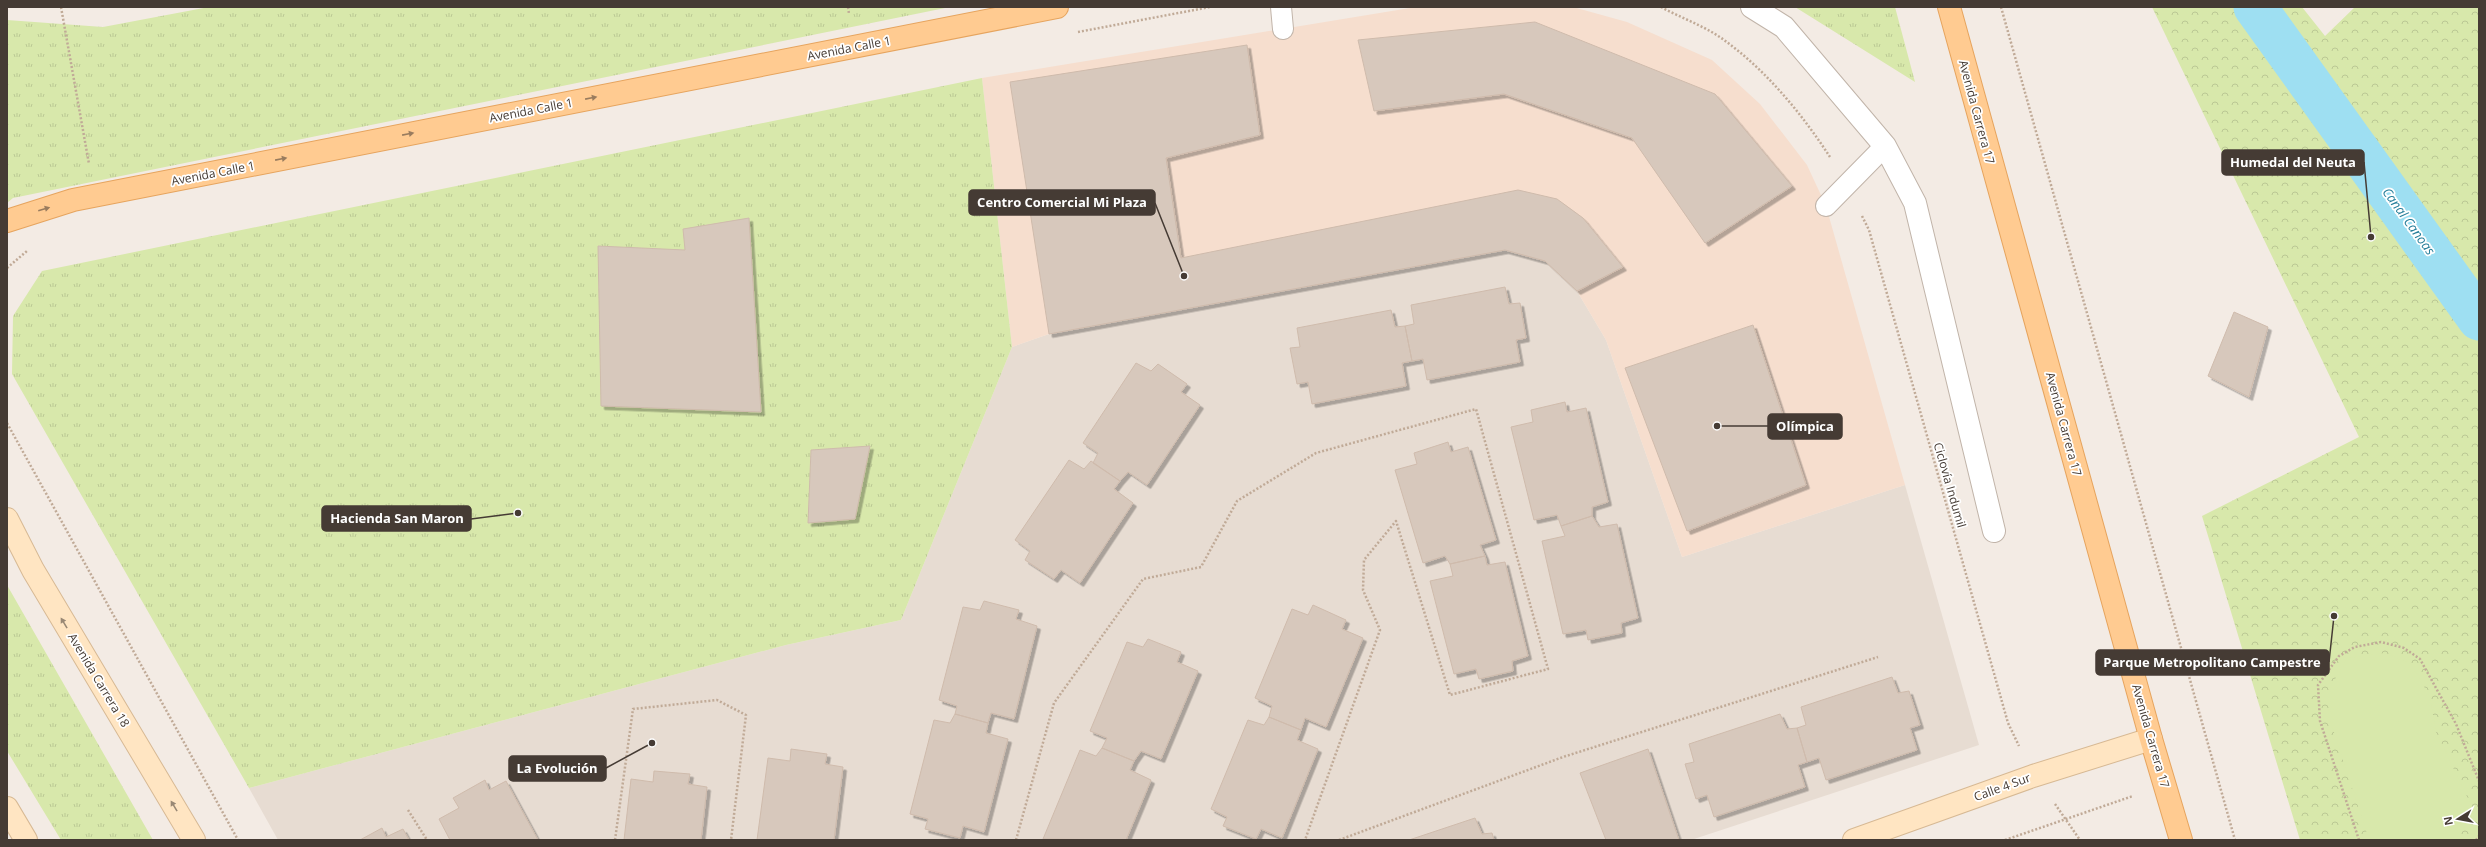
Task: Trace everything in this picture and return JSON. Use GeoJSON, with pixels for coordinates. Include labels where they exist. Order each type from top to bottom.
{"type":"FeatureCollection","features":[{"type":"Feature","properties":{"kind":"main road","name":"Avenida Calle 1"},"geometry":{"type":"LineString","coordinates":[[7,221],[73,200],[1057,7]]}},
{"type":"Feature","properties":{"kind":"main road","name":"Avenida Carrera 17"},"geometry":{"type":"LineString","coordinates":[[1949,7],[2151,739],[2181,840]]}},
{"type":"Feature","properties":{"kind":"main road","name":"Avenida Carrera 18"},"geometry":{"type":"LineString","coordinates":[[7,519],[33,570],[194,840]]}},
{"type":"Feature","properties":{"kind":"main road","name":"Calle 4 Sur"},"geometry":{"type":"LineString","coordinates":[[1854,840],[2033,776],[2151,739]]}},
{"type":"Feature","properties":{"kind":"main road"},"geometry":{"type":"LineString","coordinates":[[7,808],[26,840]]}},
{"type":"Feature","properties":{"kind":"street"},"geometry":{"type":"LineString","coordinates":[[1752,7],[1784,27],[1885,146],[1916,203],[1994,531]]}},
{"type":"Feature","properties":{"kind":"lane"},"geometry":{"type":"LineString","coordinates":[[1281,7],[1283,29]]}},
{"type":"Feature","properties":{"kind":"lane"},"geometry":{"type":"LineString","coordinates":[[1826,206],[1885,146]]}},
{"type":"Feature","properties":{"kind":"path"},"geometry":{"type":"LineString","coordinates":[[61,7],[95,196]]}},
{"type":"Feature","properties":{"kind":"path","name":"Ciclovía Indumil"},"geometry":{"type":"LineString","coordinates":[[1661,7],[1723,39],[1768,80],[1812,130],[1847,183],[1869,230],[2008,723],[2033,776],[2080,840]]}},
{"type":"Feature","properties":{"kind":"path"},"geometry":{"type":"LineString","coordinates":[[2001,7],[2235,840]]}},
{"type":"Feature","properties":{"kind":"path"},"geometry":{"type":"LineString","coordinates":[[1016,840],[1054,703],[1143,579],[1201,567],[1237,501],[1316,453],[1476,409],[1548,669],[1450,695],[1396,521],[1364,560],[1363,590],[1380,630],[1305,840]]}},
{"type":"Feature","properties":{"kind":"path"},"geometry":{"type":"LineString","coordinates":[[7,423],[238,840]]}},
{"type":"Feature","properties":{"kind":"path"},"geometry":{"type":"LineString","coordinates":[[2359,840],[2320,721],[2318,685],[2339,656],[2355,647],[2381,642],[2404,648],[2420,659],[2456,724],[2479,781]]}},
{"type":"Feature","properties":{"kind":"path"},"geometry":{"type":"LineString","coordinates":[[1339,840],[1563,757],[1878,657]]}},
{"type":"Feature","properties":{"kind":"path"},"geometry":{"type":"LineString","coordinates":[[614,840],[633,709],[717,700],[746,715],[731,840]]}},
{"type":"Feature","properties":{"kind":"path"},"geometry":{"type":"LineString","coordinates":[[2005,840],[2065,818],[2166,786]]}},
{"type":"Feature","properties":{"kind":"path"},"geometry":{"type":"LineString","coordinates":[[408,810],[427,840]]}},
{"type":"Feature","properties":{"kind":"path"},"geometry":{"type":"LineString","coordinates":[[2476,840],[2479,836]]}},
{"type":"Feature","properties":{"kind":"shaded area"},"geometry":{"type":"Polygon","coordinates":[[[1416,7],[1573,7],[1627,22],[1712,60],[1760,104],[1807,165],[1826,206],[1905,485],[1682,557],[1606,340],[1577,291],[1545,261],[1505,250],[1049,334],[1012,347],[982,78],[1416,7]]]}},
{"type":"Feature","properties":{"kind":"shaded area"},"geometry":{"type":"Polygon","coordinates":[[[1505,250],[1545,261],[1577,291],[1606,340],[1682,557],[1905,485],[1979,745],[1691,840],[278,840],[249,788],[786,645],[901,620],[1012,347],[1049,334],[1505,250]]]}},
{"type":"Feature","properties":{"kind":"green space"},"geometry":{"type":"Polygon","coordinates":[[[209,7],[950,7],[13,198],[7,203],[7,20],[103,27],[209,7]]]}},
{"type":"Feature","properties":{"kind":"green space"},"geometry":{"type":"Polygon","coordinates":[[[1795,7],[1895,7],[1915,82],[1795,7]]]}},
{"type":"Feature","properties":{"kind":"green space"},"geometry":{"type":"Polygon","coordinates":[[[2152,7],[2302,7],[2325,36],[2355,7],[2479,7],[2479,840],[2300,840],[2202,516],[2359,437],[2152,7]]]}},
{"type":"Feature","properties":{"kind":"green space"},"geometry":{"type":"Polygon","coordinates":[[[982,78],[1012,347],[901,620],[786,645],[249,788],[12,374],[13,316],[42,271],[982,78]]]}},
{"type":"Feature","properties":{"kind":"green space"},"geometry":{"type":"Polygon","coordinates":[[[7,585],[153,840],[61,840],[7,751],[7,585]]]}},
{"type":"Feature","properties":{"kind":"green space"},"geometry":{"type":"Polygon","coordinates":[[[2385,653],[2411,664],[2430,697],[2436,732],[2474,811],[2457,840],[2369,840],[2330,720],[2330,688],[2347,658],[2385,653]]]}},
{"type":"Feature","properties":{"kind":"building"},"geometry":{"type":"Polygon","coordinates":[[[1535,22],[1715,94],[1792,186],[1705,243],[1632,138],[1504,94],[1374,111],[1358,40],[1535,22]]]}},
{"type":"Feature","properties":{"kind":"building"},"geometry":{"type":"Polygon","coordinates":[[[1247,45],[1260,135],[1166,158],[1181,258],[1518,190],[1557,199],[1583,218],[1623,267],[1577,291],[1545,261],[1505,250],[1049,334],[1010,82],[1247,45]]]}},
{"type":"Feature","properties":{"kind":"building"},"geometry":{"type":"Polygon","coordinates":[[[749,218],[761,412],[601,406],[598,246],[685,250],[683,229],[749,218]]]}},
{"type":"Feature","properties":{"kind":"building"},"geometry":{"type":"Polygon","coordinates":[[[1505,287],[1509,304],[1520,303],[1526,338],[1516,340],[1520,362],[1427,380],[1423,359],[1412,361],[1405,326],[1414,324],[1411,305],[1505,287]]]}},
{"type":"Feature","properties":{"kind":"building"},"geometry":{"type":"Polygon","coordinates":[[[1391,310],[1395,327],[1405,326],[1412,361],[1402,363],[1406,386],[1312,404],[1308,382],[1297,384],[1290,348],[1300,347],[1297,328],[1391,310]]]}},
{"type":"Feature","properties":{"kind":"building"},"geometry":{"type":"Polygon","coordinates":[[[2234,312],[2268,327],[2249,397],[2208,376],[2234,312]]]}},
{"type":"Feature","properties":{"kind":"building"},"geometry":{"type":"Polygon","coordinates":[[[1753,325],[1806,485],[1687,531],[1625,368],[1753,325]]]}},
{"type":"Feature","properties":{"kind":"building"},"geometry":{"type":"Polygon","coordinates":[[[1136,363],[1151,371],[1158,364],[1187,384],[1181,392],[1200,405],[1147,485],[1128,472],[1120,481],[1093,463],[1098,453],[1083,443],[1136,363]]]}},
{"type":"Feature","properties":{"kind":"building"},"geometry":{"type":"Polygon","coordinates":[[[1565,402],[1567,412],[1586,408],[1608,502],[1592,507],[1592,516],[1561,526],[1557,515],[1534,520],[1511,427],[1533,422],[1531,410],[1565,402]]]}},
{"type":"Feature","properties":{"kind":"building"},"geometry":{"type":"Polygon","coordinates":[[[1448,442],[1451,452],[1468,447],[1496,540],[1480,545],[1485,556],[1450,564],[1445,556],[1423,563],[1395,470],[1417,464],[1414,453],[1448,442]]]}},
{"type":"Feature","properties":{"kind":"building"},"geometry":{"type":"Polygon","coordinates":[[[870,446],[855,519],[808,523],[811,450],[870,446]]]}},
{"type":"Feature","properties":{"kind":"building"},"geometry":{"type":"Polygon","coordinates":[[[1069,460],[1084,469],[1091,461],[1120,481],[1114,489],[1133,503],[1080,583],[1061,570],[1054,579],[1025,560],[1030,551],[1015,540],[1069,460]]]}},
{"type":"Feature","properties":{"kind":"building"},"geometry":{"type":"Polygon","coordinates":[[[1592,516],[1599,527],[1617,524],[1638,618],[1621,623],[1622,633],[1588,640],[1586,630],[1563,634],[1542,541],[1565,536],[1561,526],[1592,516]]]}},
{"type":"Feature","properties":{"kind":"building"},"geometry":{"type":"Polygon","coordinates":[[[1485,556],[1487,565],[1505,562],[1528,656],[1512,661],[1513,671],[1479,679],[1476,669],[1454,674],[1430,581],[1453,576],[1450,564],[1485,556]]]}},
{"type":"Feature","properties":{"kind":"building"},"geometry":{"type":"Polygon","coordinates":[[[984,601],[1019,610],[1016,619],[1037,626],[1014,719],[991,713],[988,723],[955,714],[957,706],[939,700],[963,607],[980,610],[984,601]]]}},
{"type":"Feature","properties":{"kind":"building"},"geometry":{"type":"Polygon","coordinates":[[[1313,605],[1346,620],[1342,629],[1363,638],[1326,727],[1305,718],[1301,730],[1269,717],[1272,706],[1255,698],[1292,609],[1308,615],[1313,605]]]}},
{"type":"Feature","properties":{"kind":"building"},"geometry":{"type":"Polygon","coordinates":[[[1148,639],[1181,652],[1177,662],[1198,671],[1161,759],[1141,751],[1134,761],[1102,748],[1107,738],[1090,731],[1127,642],[1143,647],[1148,639]]]}},
{"type":"Feature","properties":{"kind":"building"},"geometry":{"type":"Polygon","coordinates":[[[1892,677],[1898,693],[1909,691],[1920,725],[1910,728],[1917,750],[1826,780],[1819,758],[1807,762],[1797,728],[1806,725],[1801,707],[1892,677]]]}},
{"type":"Feature","properties":{"kind":"building"},"geometry":{"type":"Polygon","coordinates":[[[955,714],[988,723],[986,733],[1008,739],[984,832],[963,826],[960,838],[925,829],[928,819],[910,814],[934,720],[950,723],[955,714]]]}},
{"type":"Feature","properties":{"kind":"building"},"geometry":{"type":"Polygon","coordinates":[[[1780,714],[1787,729],[1797,728],[1807,762],[1798,765],[1805,787],[1714,817],[1707,795],[1696,799],[1685,764],[1694,762],[1689,744],[1780,714]]]}},
{"type":"Feature","properties":{"kind":"building"},"geometry":{"type":"Polygon","coordinates":[[[1269,717],[1301,730],[1297,740],[1318,749],[1282,838],[1261,829],[1256,839],[1223,826],[1227,817],[1211,809],[1248,720],[1264,725],[1269,717]]]}},
{"type":"Feature","properties":{"kind":"building"},"geometry":{"type":"Polygon","coordinates":[[[1102,748],[1134,761],[1130,770],[1151,780],[1126,840],[1043,839],[1080,750],[1096,756],[1102,748]]]}},
{"type":"Feature","properties":{"kind":"building"},"geometry":{"type":"Polygon","coordinates":[[[791,749],[827,754],[825,764],[843,767],[834,840],[757,840],[768,758],[790,761],[791,749]]]}},
{"type":"Feature","properties":{"kind":"building"},"geometry":{"type":"Polygon","coordinates":[[[1648,749],[1679,840],[1606,840],[1580,773],[1648,749]]]}},
{"type":"Feature","properties":{"kind":"building"},"geometry":{"type":"Polygon","coordinates":[[[654,771],[690,774],[688,784],[707,787],[701,840],[624,840],[631,779],[653,782],[654,771]]]}},
{"type":"Feature","properties":{"kind":"building"},"geometry":{"type":"Polygon","coordinates":[[[485,780],[489,790],[506,781],[538,840],[450,840],[439,819],[459,808],[453,798],[485,780]]]}},
{"type":"Feature","properties":{"kind":"building"},"geometry":{"type":"Polygon","coordinates":[[[1475,818],[1482,834],[1492,833],[1494,840],[1409,840],[1475,818]]]}},
{"type":"Feature","properties":{"kind":"building"},"geometry":{"type":"Polygon","coordinates":[[[382,828],[386,837],[403,829],[409,840],[360,840],[382,828]]]}},
{"type":"Feature","properties":{"kind":"waterway","name":"Canal Canoas"},"geometry":{"type":"LineString","coordinates":[[2255,7],[2479,319]]}},
{"type":"Feature","properties":{"kind":"place","name":"Humedal del Neuta"},"geometry":{"type":"Point","coordinates":[2371,237]}},
{"type":"Feature","properties":{"kind":"place","name":"Centro Comercial Mi Plaza"},"geometry":{"type":"Point","coordinates":[1184,276]}},
{"type":"Feature","properties":{"kind":"place","name":"Olímpica"},"geometry":{"type":"Point","coordinates":[1717,426]}},
{"type":"Feature","properties":{"kind":"place","name":"Hacienda San Maron"},"geometry":{"type":"Point","coordinates":[518,513]}},
{"type":"Feature","properties":{"kind":"place","name":"Parque Metropolitano Campestre"},"geometry":{"type":"Point","coordinates":[2334,616]}},
{"type":"Feature","properties":{"kind":"place","name":"La Evolución"},"geometry":{"type":"Point","coordinates":[652,743]}}]}
